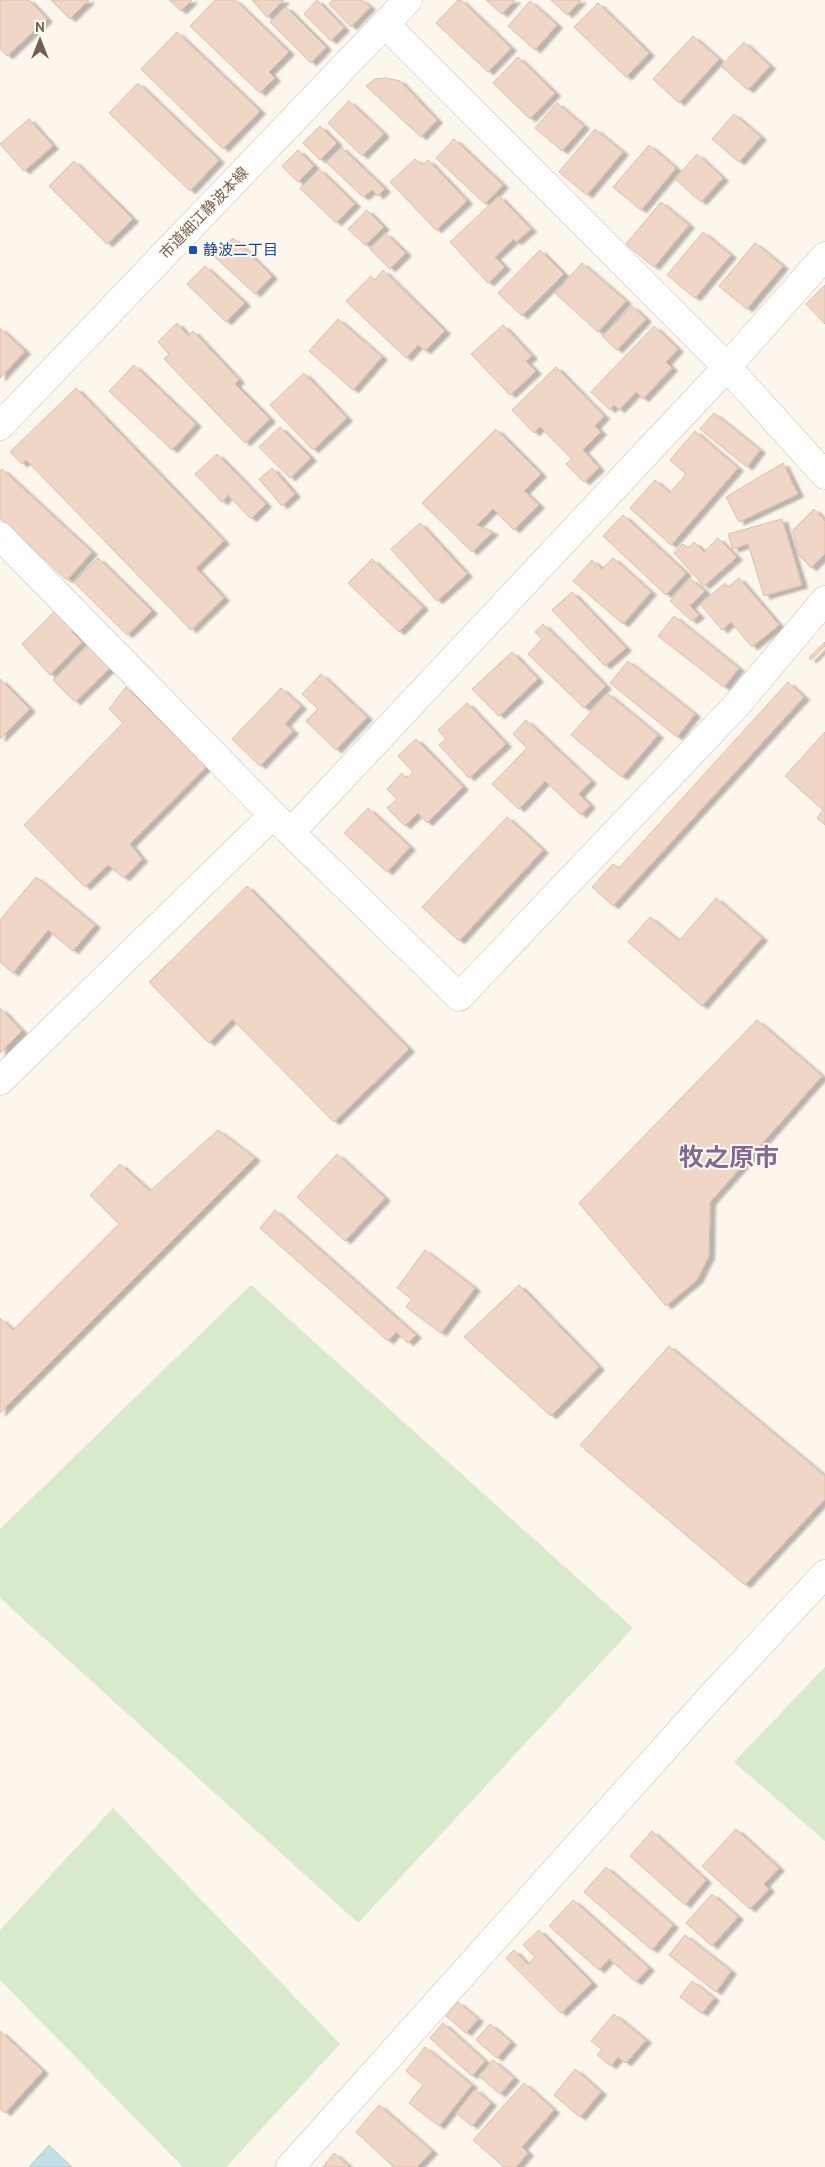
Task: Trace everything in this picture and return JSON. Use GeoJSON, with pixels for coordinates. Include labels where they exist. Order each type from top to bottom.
{"type":"FeatureCollection","features":[{"type":"Feature","properties":{"kind":"street","name":"市道細江静波本線"},"geometry":{"type":"LineString","coordinates":[[0,426],[408,0]]}},
{"type":"Feature","properties":{"kind":"street"},"geometry":{"type":"LineString","coordinates":[[385,24],[728,366],[825,475]]}},
{"type":"Feature","properties":{"kind":"street"},"geometry":{"type":"LineString","coordinates":[[0,1082],[282,823],[728,366],[825,256]]}},
{"type":"Feature","properties":{"kind":"street"},"geometry":{"type":"LineString","coordinates":[[0,536],[282,823],[459,997],[736,707],[825,600]]}},
{"type":"Feature","properties":{"kind":"street"},"geometry":{"type":"LineString","coordinates":[[290,2167],[708,1700],[825,1574]]}},
{"type":"Feature","properties":{"kind":"green space"},"geometry":{"type":"Polygon","coordinates":[[[251,1285],[633,1628],[358,1923],[0,1598],[0,1529],[251,1285]]]}},
{"type":"Feature","properties":{"kind":"green space"},"geometry":{"type":"Polygon","coordinates":[[[825,1667],[825,1841],[734,1762],[825,1667]]]}},
{"type":"Feature","properties":{"kind":"green space"},"geometry":{"type":"Polygon","coordinates":[[[113,1808],[340,2044],[226,2167],[183,2167],[0,1980],[0,1930],[113,1808]]]}},
{"type":"Feature","properties":{"kind":"water"},"geometry":{"type":"Polygon","coordinates":[[[49,2145],[72,2167],[29,2167],[49,2145]]]}},
{"type":"Feature","properties":{"kind":"building"},"geometry":{"type":"Polygon","coordinates":[[[0,0],[29,0],[47,19],[7,56],[0,49],[0,0]]]}},
{"type":"Feature","properties":{"kind":"building"},"geometry":{"type":"Polygon","coordinates":[[[51,0],[89,0],[70,19],[51,0]]]}},
{"type":"Feature","properties":{"kind":"building"},"geometry":{"type":"Polygon","coordinates":[[[169,0],[192,0],[181,11],[169,0]]]}},
{"type":"Feature","properties":{"kind":"building"},"geometry":{"type":"Polygon","coordinates":[[[215,0],[235,0],[289,52],[269,72],[275,78],[260,93],[190,26],[215,0]]]}},
{"type":"Feature","properties":{"kind":"building"},"geometry":{"type":"Polygon","coordinates":[[[252,0],[284,0],[267,17],[252,0]]]}},
{"type":"Feature","properties":{"kind":"building"},"geometry":{"type":"Polygon","coordinates":[[[317,0],[344,28],[331,41],[304,14],[317,0]]]}},
{"type":"Feature","properties":{"kind":"building"},"geometry":{"type":"Polygon","coordinates":[[[333,0],[362,0],[370,7],[351,27],[329,4],[333,0]]]}},
{"type":"Feature","properties":{"kind":"building"},"geometry":{"type":"Polygon","coordinates":[[[458,0],[461,0],[511,48],[488,72],[436,23],[458,0]]]}},
{"type":"Feature","properties":{"kind":"building"},"geometry":{"type":"Polygon","coordinates":[[[486,0],[515,0],[502,14],[486,0]]]}},
{"type":"Feature","properties":{"kind":"building"},"geometry":{"type":"Polygon","coordinates":[[[551,0],[581,0],[567,15],[551,0]]]}},
{"type":"Feature","properties":{"kind":"building"},"geometry":{"type":"Polygon","coordinates":[[[530,1],[557,25],[535,50],[508,26],[530,1]]]}},
{"type":"Feature","properties":{"kind":"building"},"geometry":{"type":"Polygon","coordinates":[[[598,3],[649,53],[626,77],[574,27],[598,3]]]}},
{"type":"Feature","properties":{"kind":"building"},"geometry":{"type":"Polygon","coordinates":[[[286,7],[326,47],[311,63],[270,22],[286,7]]]}},
{"type":"Feature","properties":{"kind":"building"},"geometry":{"type":"Polygon","coordinates":[[[177,32],[260,111],[223,149],[141,69],[177,32]]]}},
{"type":"Feature","properties":{"kind":"building"},"geometry":{"type":"Polygon","coordinates":[[[693,36],[719,59],[679,103],[653,79],[693,36]]]}},
{"type":"Feature","properties":{"kind":"building"},"geometry":{"type":"Polygon","coordinates":[[[744,42],[770,66],[748,90],[721,66],[744,42]]]}},
{"type":"Feature","properties":{"kind":"building"},"geometry":{"type":"Polygon","coordinates":[[[518,57],[555,93],[530,119],[493,83],[518,57]]]}},
{"type":"Feature","properties":{"kind":"building"},"geometry":{"type":"Polygon","coordinates":[[[386,78],[400,81],[437,120],[421,137],[366,86],[375,79],[386,78]]]}},
{"type":"Feature","properties":{"kind":"building"},"geometry":{"type":"Polygon","coordinates":[[[138,83],[219,160],[190,191],[109,113],[138,83]]]}},
{"type":"Feature","properties":{"kind":"building"},"geometry":{"type":"Polygon","coordinates":[[[349,101],[384,134],[362,156],[328,123],[349,101]]]}},
{"type":"Feature","properties":{"kind":"building"},"geometry":{"type":"Polygon","coordinates":[[[557,103],[584,126],[562,151],[535,128],[557,103]]]}},
{"type":"Feature","properties":{"kind":"building"},"geometry":{"type":"Polygon","coordinates":[[[734,114],[761,137],[739,162],[712,139],[734,114]]]}},
{"type":"Feature","properties":{"kind":"building"},"geometry":{"type":"Polygon","coordinates":[[[29,119],[53,146],[24,171],[0,144],[29,119]]]}},
{"type":"Feature","properties":{"kind":"building"},"geometry":{"type":"Polygon","coordinates":[[[320,126],[337,143],[320,160],[303,143],[320,126]]]}},
{"type":"Feature","properties":{"kind":"building"},"geometry":{"type":"Polygon","coordinates":[[[595,129],[623,152],[587,195],[559,172],[595,129]]]}},
{"type":"Feature","properties":{"kind":"building"},"geometry":{"type":"Polygon","coordinates":[[[454,139],[503,185],[485,204],[436,158],[454,139]]]}},
{"type":"Feature","properties":{"kind":"building"},"geometry":{"type":"Polygon","coordinates":[[[649,145],[676,168],[641,210],[613,187],[649,145]]]}},
{"type":"Feature","properties":{"kind":"building"},"geometry":{"type":"Polygon","coordinates":[[[341,147],[385,189],[378,196],[372,190],[363,197],[326,162],[341,147]]]}},
{"type":"Feature","properties":{"kind":"building"},"geometry":{"type":"Polygon","coordinates":[[[298,150],[314,166],[298,182],[282,166],[298,150]]]}},
{"type":"Feature","properties":{"kind":"building"},"geometry":{"type":"Polygon","coordinates":[[[697,154],[723,178],[701,202],[675,179],[697,154]]]}},
{"type":"Feature","properties":{"kind":"building"},"geometry":{"type":"Polygon","coordinates":[[[415,159],[422,165],[428,160],[467,201],[436,230],[390,182],[415,159]]]}},
{"type":"Feature","properties":{"kind":"building"},"geometry":{"type":"Polygon","coordinates":[[[74,161],[133,219],[107,244],[49,186],[74,161]]]}},
{"type":"Feature","properties":{"kind":"building"},"geometry":{"type":"Polygon","coordinates":[[[319,169],[355,204],[336,223],[300,188],[319,169]]]}},
{"type":"Feature","properties":{"kind":"building"},"geometry":{"type":"Polygon","coordinates":[[[499,196],[531,229],[516,242],[514,239],[495,257],[505,267],[488,283],[450,242],[499,196]]]}},
{"type":"Feature","properties":{"kind":"building"},"geometry":{"type":"Polygon","coordinates":[[[661,202],[689,225],[654,267],[626,244],[661,202]]]}},
{"type":"Feature","properties":{"kind":"building"},"geometry":{"type":"Polygon","coordinates":[[[367,210],[384,227],[365,245],[348,229],[367,210]]]}},
{"type":"Feature","properties":{"kind":"building"},"geometry":{"type":"Polygon","coordinates":[[[703,232],[731,255],[695,298],[667,275],[703,232]]]}},
{"type":"Feature","properties":{"kind":"building"},"geometry":{"type":"Polygon","coordinates":[[[385,233],[406,253],[390,269],[370,249],[385,233]]]}},
{"type":"Feature","properties":{"kind":"building"},"geometry":{"type":"Polygon","coordinates":[[[233,238],[272,276],[255,294],[215,257],[233,238]]]}},
{"type":"Feature","properties":{"kind":"building"},"geometry":{"type":"Polygon","coordinates":[[[755,243],[783,266],[747,309],[719,286],[755,243]]]}},
{"type":"Feature","properties":{"kind":"building"},"geometry":{"type":"Polygon","coordinates":[[[540,250],[564,274],[522,316],[498,293],[540,250]]]}},
{"type":"Feature","properties":{"kind":"building"},"geometry":{"type":"Polygon","coordinates":[[[582,263],[626,301],[598,332],[555,293],[582,263]]]}},
{"type":"Feature","properties":{"kind":"building"},"geometry":{"type":"Polygon","coordinates":[[[205,266],[245,303],[226,322],[187,284],[205,266]]]}},
{"type":"Feature","properties":{"kind":"building"},"geometry":{"type":"Polygon","coordinates":[[[383,270],[445,331],[425,351],[418,345],[406,358],[346,301],[371,276],[375,280],[383,270]]]}},
{"type":"Feature","properties":{"kind":"building"},"geometry":{"type":"Polygon","coordinates":[[[825,285],[825,324],[806,304],[825,285]]]}},
{"type":"Feature","properties":{"kind":"building"},"geometry":{"type":"Polygon","coordinates":[[[632,306],[646,319],[617,350],[602,336],[632,306]]]}},
{"type":"Feature","properties":{"kind":"building"},"geometry":{"type":"Polygon","coordinates":[[[338,319],[382,357],[353,390],[309,351],[338,319]]]}},
{"type":"Feature","properties":{"kind":"building"},"geometry":{"type":"Polygon","coordinates":[[[177,323],[188,336],[193,331],[239,380],[235,384],[270,419],[245,443],[164,359],[169,354],[158,342],[177,323]]]}},
{"type":"Feature","properties":{"kind":"building"},"geometry":{"type":"Polygon","coordinates":[[[503,325],[532,356],[526,361],[536,371],[510,395],[471,354],[503,325]]]}},
{"type":"Feature","properties":{"kind":"building"},"geometry":{"type":"Polygon","coordinates":[[[654,326],[678,349],[666,362],[672,368],[643,399],[636,392],[619,410],[614,405],[610,410],[591,392],[654,326]]]}},
{"type":"Feature","properties":{"kind":"building"},"geometry":{"type":"Polygon","coordinates":[[[0,328],[25,351],[0,378],[0,328]]]}},
{"type":"Feature","properties":{"kind":"building"},"geometry":{"type":"Polygon","coordinates":[[[134,365],[196,424],[172,450],[109,391],[134,365]]]}},
{"type":"Feature","properties":{"kind":"building"},"geometry":{"type":"Polygon","coordinates":[[[556,367],[604,416],[595,426],[601,432],[583,450],[599,468],[584,482],[566,464],[572,459],[540,427],[534,433],[512,410],[556,367]]]}},
{"type":"Feature","properties":{"kind":"building"},"geometry":{"type":"Polygon","coordinates":[[[304,373],[347,418],[313,450],[270,405],[304,373]]]}},
{"type":"Feature","properties":{"kind":"building"},"geometry":{"type":"Polygon","coordinates":[[[76,388],[224,541],[196,568],[224,598],[191,630],[26,460],[22,464],[10,452],[76,388]]]}},
{"type":"Feature","properties":{"kind":"building"},"geometry":{"type":"Polygon","coordinates":[[[714,413],[760,450],[747,467],[700,429],[714,413]]]}},
{"type":"Feature","properties":{"kind":"building"},"geometry":{"type":"Polygon","coordinates":[[[280,427],[311,458],[290,478],[259,447],[280,427]]]}},
{"type":"Feature","properties":{"kind":"building"},"geometry":{"type":"Polygon","coordinates":[[[496,429],[541,474],[524,491],[539,505],[514,530],[493,509],[477,525],[493,532],[472,552],[422,503],[496,429]]]}},
{"type":"Feature","properties":{"kind":"building"},"geometry":{"type":"Polygon","coordinates":[[[695,431],[738,468],[671,545],[630,508],[655,480],[670,493],[686,474],[670,460],[695,431]]]}},
{"type":"Feature","properties":{"kind":"building"},"geometry":{"type":"Polygon","coordinates":[[[217,454],[266,504],[251,519],[228,495],[222,502],[195,474],[217,454]]]}},
{"type":"Feature","properties":{"kind":"building"},"geometry":{"type":"Polygon","coordinates":[[[783,463],[798,494],[739,522],[726,497],[783,463]]]}},
{"type":"Feature","properties":{"kind":"building"},"geometry":{"type":"Polygon","coordinates":[[[272,468],[295,494],[282,506],[259,479],[272,468]]]}},
{"type":"Feature","properties":{"kind":"building"},"geometry":{"type":"Polygon","coordinates":[[[2,469],[92,552],[67,580],[0,518],[0,471],[2,469]]]}},
{"type":"Feature","properties":{"kind":"building"},"geometry":{"type":"Polygon","coordinates":[[[814,509],[825,521],[825,554],[811,568],[798,554],[793,530],[814,509]]]}},
{"type":"Feature","properties":{"kind":"building"},"geometry":{"type":"Polygon","coordinates":[[[623,515],[686,573],[666,595],[603,536],[623,515]]]}},
{"type":"Feature","properties":{"kind":"building"},"geometry":{"type":"Polygon","coordinates":[[[782,519],[802,585],[764,596],[748,544],[733,549],[728,534],[782,519]]]}},
{"type":"Feature","properties":{"kind":"building"},"geometry":{"type":"Polygon","coordinates":[[[420,523],[467,574],[437,601],[391,549],[420,523]]]}},
{"type":"Feature","properties":{"kind":"building"},"geometry":{"type":"Polygon","coordinates":[[[718,538],[737,557],[704,586],[674,553],[683,544],[688,548],[694,542],[704,552],[718,538]]]}},
{"type":"Feature","properties":{"kind":"building"},"geometry":{"type":"Polygon","coordinates":[[[98,558],[152,611],[127,635],[74,582],[98,558]]]}},
{"type":"Feature","properties":{"kind":"building"},"geometry":{"type":"Polygon","coordinates":[[[613,558],[651,592],[623,624],[573,581],[592,560],[602,569],[613,558]]]}},
{"type":"Feature","properties":{"kind":"building"},"geometry":{"type":"Polygon","coordinates":[[[372,559],[423,607],[399,632],[348,583],[372,559]]]}},
{"type":"Feature","properties":{"kind":"building"},"geometry":{"type":"Polygon","coordinates":[[[739,578],[779,625],[752,647],[731,622],[722,630],[700,604],[725,583],[728,587],[739,578]]]}},
{"type":"Feature","properties":{"kind":"building"},"geometry":{"type":"Polygon","coordinates":[[[691,579],[705,591],[690,606],[699,615],[692,621],[670,601],[691,579]]]}},
{"type":"Feature","properties":{"kind":"building"},"geometry":{"type":"Polygon","coordinates":[[[572,592],[626,648],[605,666],[552,610],[572,592]]]}},
{"type":"Feature","properties":{"kind":"building"},"geometry":{"type":"Polygon","coordinates":[[[57,609],[76,626],[72,632],[82,642],[50,675],[22,644],[57,609]]]}},
{"type":"Feature","properties":{"kind":"building"},"geometry":{"type":"Polygon","coordinates":[[[674,616],[739,668],[724,687],[658,636],[674,616]]]}},
{"type":"Feature","properties":{"kind":"building"},"geometry":{"type":"Polygon","coordinates":[[[543,624],[606,686],[584,708],[528,654],[542,639],[535,632],[543,624]]]}},
{"type":"Feature","properties":{"kind":"building"},"geometry":{"type":"Polygon","coordinates":[[[825,642],[825,646],[811,660],[809,658],[825,642]]]}},
{"type":"Feature","properties":{"kind":"building"},"geometry":{"type":"Polygon","coordinates":[[[89,645],[111,667],[75,702],[53,680],[89,645]]]}},
{"type":"Feature","properties":{"kind":"building"},"geometry":{"type":"Polygon","coordinates":[[[512,652],[538,679],[499,716],[472,689],[512,652]]]}},
{"type":"Feature","properties":{"kind":"building"},"geometry":{"type":"Polygon","coordinates":[[[628,661],[695,714],[677,737],[610,683],[628,661]]]}},
{"type":"Feature","properties":{"kind":"building"},"geometry":{"type":"Polygon","coordinates":[[[321,674],[367,717],[336,750],[306,721],[318,709],[302,694],[321,674]]]}},
{"type":"Feature","properties":{"kind":"building"},"geometry":{"type":"Polygon","coordinates":[[[0,679],[30,709],[0,739],[0,679]]]}},
{"type":"Feature","properties":{"kind":"building"},"geometry":{"type":"Polygon","coordinates":[[[788,682],[804,697],[613,906],[592,887],[613,864],[619,868],[788,682]]]}},
{"type":"Feature","properties":{"kind":"building"},"geometry":{"type":"Polygon","coordinates":[[[126,687],[206,767],[130,844],[142,859],[124,878],[108,865],[85,887],[24,825],[123,723],[109,709],[126,687]]]}},
{"type":"Feature","properties":{"kind":"building"},"geometry":{"type":"Polygon","coordinates":[[[281,688],[301,706],[285,724],[293,731],[260,766],[232,739],[281,688]]]}},
{"type":"Feature","properties":{"kind":"building"},"geometry":{"type":"Polygon","coordinates":[[[607,693],[658,735],[622,777],[571,735],[607,693]]]}},
{"type":"Feature","properties":{"kind":"building"},"geometry":{"type":"Polygon","coordinates":[[[467,703],[506,744],[469,778],[439,745],[446,739],[438,730],[467,703]]]}},
{"type":"Feature","properties":{"kind":"building"},"geometry":{"type":"Polygon","coordinates":[[[526,720],[591,781],[579,794],[590,805],[581,815],[545,781],[519,809],[492,784],[527,748],[513,734],[526,720]]]}},
{"type":"Feature","properties":{"kind":"building"},"geometry":{"type":"Polygon","coordinates":[[[825,732],[825,825],[817,818],[823,810],[785,776],[825,732]]]}},
{"type":"Feature","properties":{"kind":"building"},"geometry":{"type":"Polygon","coordinates":[[[416,739],[463,787],[427,823],[418,813],[405,826],[387,808],[397,799],[387,789],[402,773],[407,778],[413,772],[398,756],[416,739]]]}},
{"type":"Feature","properties":{"kind":"building"},"geometry":{"type":"Polygon","coordinates":[[[368,808],[410,847],[387,872],[344,833],[368,808]]]}},
{"type":"Feature","properties":{"kind":"building"},"geometry":{"type":"Polygon","coordinates":[[[507,817],[543,850],[459,941],[422,907],[507,817]]]}},
{"type":"Feature","properties":{"kind":"building"},"geometry":{"type":"Polygon","coordinates":[[[36,877],[95,925],[73,951],[48,930],[13,973],[0,962],[0,920],[36,877]]]}},
{"type":"Feature","properties":{"kind":"building"},"geometry":{"type":"Polygon","coordinates":[[[247,886],[409,1049],[334,1122],[232,1019],[209,1043],[149,982],[247,886]]]}},
{"type":"Feature","properties":{"kind":"building"},"geometry":{"type":"Polygon","coordinates":[[[716,898],[762,938],[702,1006],[628,942],[650,917],[679,941],[716,898]]]}},
{"type":"Feature","properties":{"kind":"building"},"geometry":{"type":"Polygon","coordinates":[[[0,1008],[22,1031],[0,1053],[0,1008]]]}},
{"type":"Feature","properties":{"kind":"building"},"geometry":{"type":"Polygon","coordinates":[[[757,1020],[822,1076],[710,1202],[709,1256],[697,1280],[666,1306],[579,1203],[757,1020]]]}},
{"type":"Feature","properties":{"kind":"building"},"geometry":{"type":"Polygon","coordinates":[[[218,1130],[255,1158],[0,1413],[0,1318],[13,1330],[119,1224],[90,1195],[120,1164],[150,1191],[218,1130]]]}},
{"type":"Feature","properties":{"kind":"building"},"geometry":{"type":"Polygon","coordinates":[[[337,1154],[385,1198],[345,1241],[297,1197],[337,1154]]]}},
{"type":"Feature","properties":{"kind":"building"},"geometry":{"type":"Polygon","coordinates":[[[275,1210],[416,1335],[408,1343],[396,1332],[388,1341],[260,1228],[275,1210]]]}},
{"type":"Feature","properties":{"kind":"building"},"geometry":{"type":"Polygon","coordinates":[[[425,1250],[475,1288],[441,1333],[406,1307],[412,1299],[397,1288],[425,1250]]]}},
{"type":"Feature","properties":{"kind":"building"},"geometry":{"type":"Polygon","coordinates":[[[519,1285],[599,1367],[551,1416],[464,1337],[519,1285]]]}},
{"type":"Feature","properties":{"kind":"building"},"geometry":{"type":"Polygon","coordinates":[[[669,1346],[825,1476],[825,1499],[745,1585],[580,1445],[669,1346]]]}},
{"type":"Feature","properties":{"kind":"building"},"geometry":{"type":"Polygon","coordinates":[[[736,1829],[779,1868],[764,1884],[769,1889],[750,1909],[702,1866],[736,1829]]]}},
{"type":"Feature","properties":{"kind":"building"},"geometry":{"type":"Polygon","coordinates":[[[652,1831],[706,1880],[685,1905],[630,1856],[652,1831]]]}},
{"type":"Feature","properties":{"kind":"building"},"geometry":{"type":"Polygon","coordinates":[[[606,1867],[673,1925],[652,1950],[584,1892],[606,1867]]]}},
{"type":"Feature","properties":{"kind":"building"},"geometry":{"type":"Polygon","coordinates":[[[712,1894],[738,1917],[712,1946],[686,1923],[712,1894]]]}},
{"type":"Feature","properties":{"kind":"building"},"geometry":{"type":"Polygon","coordinates":[[[573,1900],[649,1968],[636,1982],[609,1959],[599,1970],[549,1926],[573,1900]]]}},
{"type":"Feature","properties":{"kind":"building"},"geometry":{"type":"Polygon","coordinates":[[[539,1930],[592,1983],[561,2013],[506,1958],[514,1950],[528,1965],[535,1957],[523,1945],[539,1930]]]}},
{"type":"Feature","properties":{"kind":"building"},"geometry":{"type":"Polygon","coordinates":[[[685,1935],[731,1971],[716,1992],[669,1955],[685,1935]]]}},
{"type":"Feature","properties":{"kind":"building"},"geometry":{"type":"Polygon","coordinates":[[[692,1981],[714,1998],[702,2013],[680,1997],[692,1981]]]}},
{"type":"Feature","properties":{"kind":"building"},"geometry":{"type":"Polygon","coordinates":[[[458,2002],[478,2019],[466,2033],[446,2016],[458,2002]]]}},
{"type":"Feature","properties":{"kind":"building"},"geometry":{"type":"Polygon","coordinates":[[[614,2014],[646,2040],[626,2063],[618,2057],[611,2066],[597,2055],[602,2049],[591,2041],[614,2014]]]}},
{"type":"Feature","properties":{"kind":"building"},"geometry":{"type":"Polygon","coordinates":[[[443,2023],[485,2061],[472,2076],[430,2038],[443,2023]]]}},
{"type":"Feature","properties":{"kind":"building"},"geometry":{"type":"Polygon","coordinates":[[[490,2024],[511,2042],[497,2058],[476,2040],[490,2024]]]}},
{"type":"Feature","properties":{"kind":"building"},"geometry":{"type":"Polygon","coordinates":[[[0,2031],[43,2071],[5,2113],[0,2108],[0,2031]]]}},
{"type":"Feature","properties":{"kind":"building"},"geometry":{"type":"Polygon","coordinates":[[[425,2047],[472,2085],[439,2126],[409,2103],[423,2085],[406,2071],[425,2047]]]}},
{"type":"Feature","properties":{"kind":"building"},"geometry":{"type":"Polygon","coordinates":[[[493,2060],[514,2078],[500,2094],[479,2076],[493,2060]]]}},
{"type":"Feature","properties":{"kind":"building"},"geometry":{"type":"Polygon","coordinates":[[[575,2069],[601,2092],[580,2117],[554,2095],[575,2069]]]}},
{"type":"Feature","properties":{"kind":"building"},"geometry":{"type":"Polygon","coordinates":[[[524,2083],[554,2110],[522,2147],[528,2153],[516,2167],[504,2167],[473,2140],[524,2083]]]}},
{"type":"Feature","properties":{"kind":"building"},"geometry":{"type":"Polygon","coordinates":[[[475,2089],[491,2103],[472,2126],[456,2113],[475,2089]]]}},
{"type":"Feature","properties":{"kind":"building"},"geometry":{"type":"Polygon","coordinates":[[[379,2105],[432,2151],[417,2167],[394,2167],[356,2132],[379,2105]]]}},
{"type":"Feature","properties":{"kind":"building"},"geometry":{"type":"Polygon","coordinates":[[[334,2153],[350,2167],[323,2167],[334,2153]]]}},
{"type":"Feature","properties":{"kind":"place","name":"静波二丁目"},"geometry":{"type":"Point","coordinates":[193,250]}},
{"type":"Feature","properties":{"kind":"district","name":"牧之原市"},"geometry":{"type":"Point","coordinates":[729,1157]}}]}
